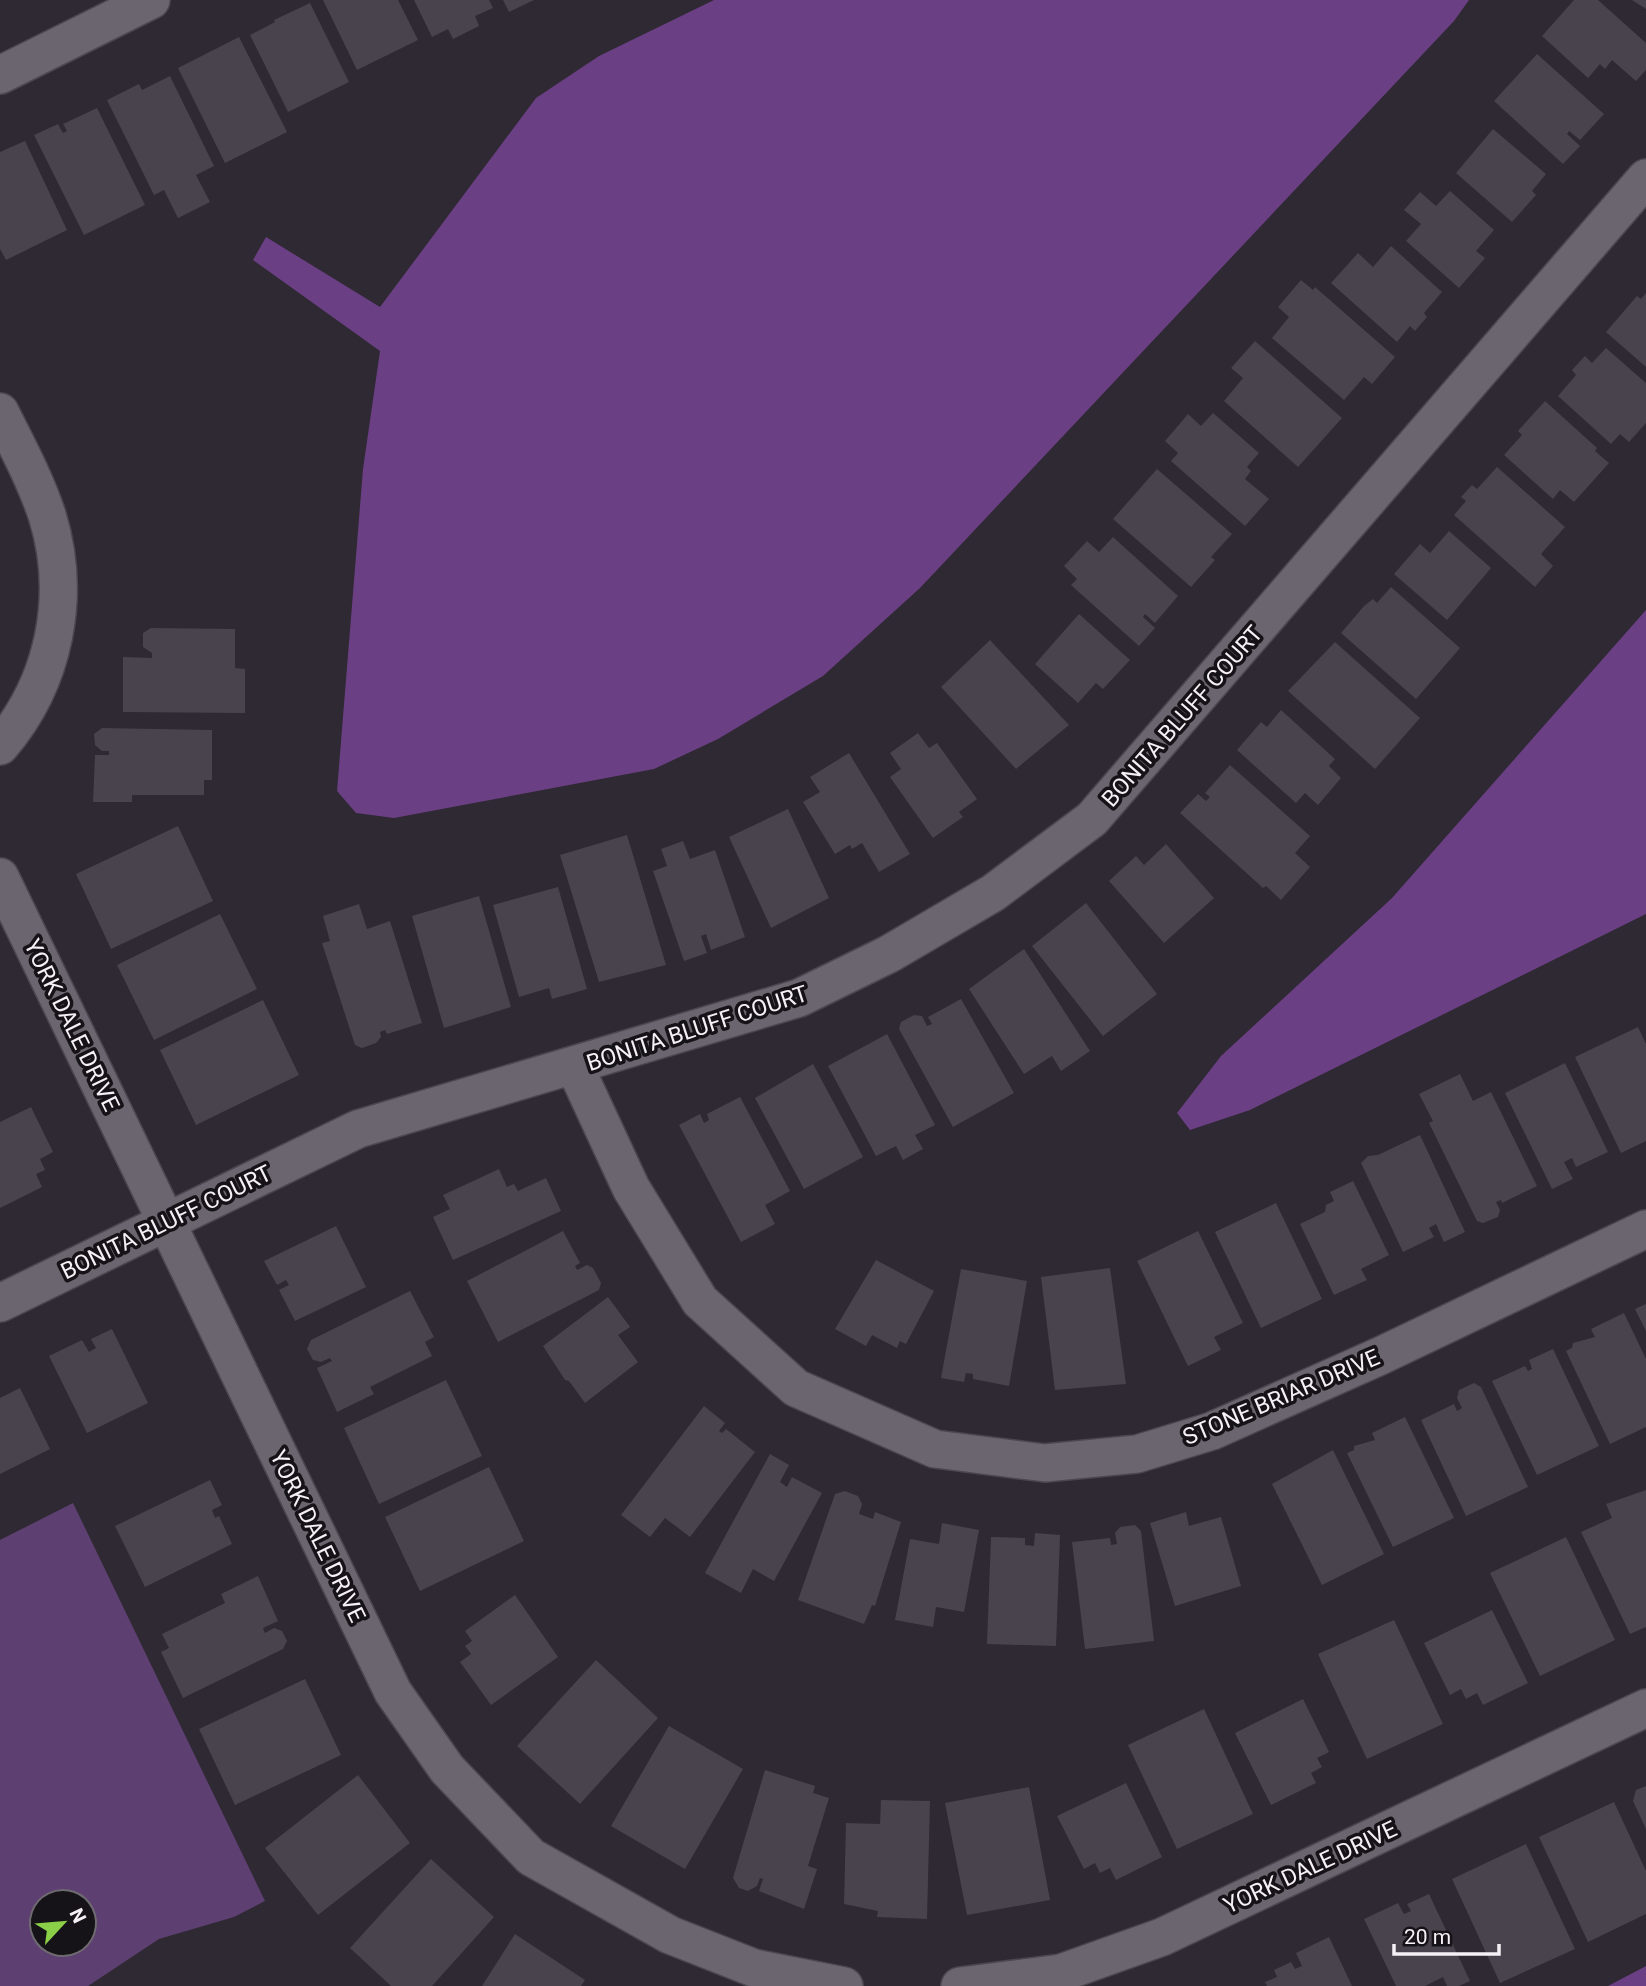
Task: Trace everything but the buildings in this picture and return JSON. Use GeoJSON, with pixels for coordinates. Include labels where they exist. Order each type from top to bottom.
{"type":"FeatureCollection","features":[{"type":"Feature","properties":{"kind":"street"},"geometry":{"type":"LineString","coordinates":[[0,75],[151,0]]}},
{"type":"Feature","properties":{"kind":"street","name":"BONITA BLUFF COURT"},"geometry":{"type":"LineString","coordinates":[[0,1303],[358,1129],[575,1067],[799,998],[888,954],[993,893],[1092,819],[1646,178]]}},
{"type":"Feature","properties":{"kind":"street"},"geometry":{"type":"LineString","coordinates":[[0,412],[47,515],[58,571],[59,604],[54,638],[35,695],[0,746]]}},
{"type":"Feature","properties":{"kind":"street","name":"YORK DALE DRIVE"},"geometry":{"type":"LineString","coordinates":[[0,877],[393,1692],[447,1769],[531,1857],[670,1934],[754,1968],[844,1986]]}},
{"type":"Feature","properties":{"kind":"street","name":"STONE BRIAR DRIVE"},"geometry":{"type":"LineString","coordinates":[[575,1067],[631,1188],[700,1301],[796,1388],[935,1449],[1045,1463],[1137,1454],[1212,1431],[1380,1356],[1646,1229]]}},
{"type":"Feature","properties":{"kind":"street","name":"YORK DALE DRIVE"},"geometry":{"type":"LineString","coordinates":[[960,1986],[1060,1973],[1162,1937],[1646,1708]]}},
{"type":"Feature","properties":{"kind":"shaded area"},"geometry":{"type":"Polygon","coordinates":[[[714,0],[1469,0],[1454,21],[920,588],[823,676],[718,739],[654,769],[394,818],[356,813],[337,791],[363,469],[380,351],[253,260],[266,237],[380,307],[536,98],[599,56],[714,0]]]}},
{"type":"Feature","properties":{"kind":"shaded area"},"geometry":{"type":"Polygon","coordinates":[[[1646,610],[1646,914],[1250,1110],[1190,1130],[1177,1113],[1221,1056],[1392,898],[1646,610]]]}},
{"type":"Feature","properties":{"kind":"shaded area"},"geometry":{"type":"Polygon","coordinates":[[[73,1503],[265,1901],[234,1917],[159,1939],[88,1986],[0,1986],[0,1540],[73,1503]]]}},
{"type":"Feature","properties":{"kind":"shaded area"},"geometry":{"type":"Polygon","coordinates":[[[1646,1966],[1646,1986],[1608,1986],[1646,1966]]]}}]}
